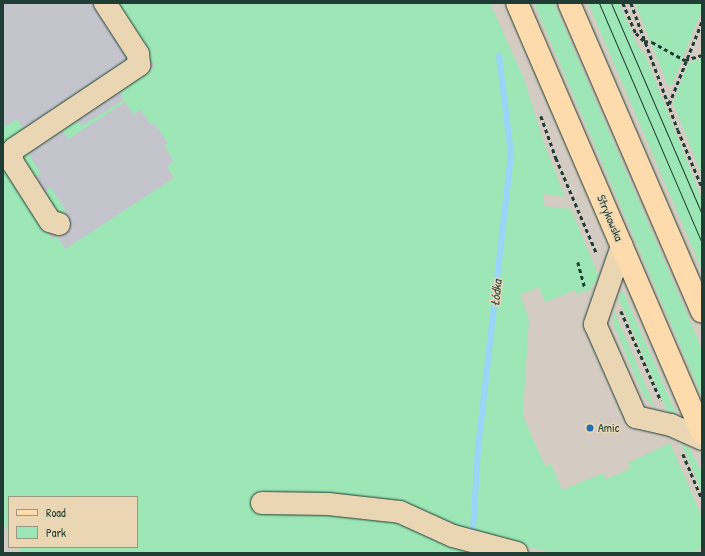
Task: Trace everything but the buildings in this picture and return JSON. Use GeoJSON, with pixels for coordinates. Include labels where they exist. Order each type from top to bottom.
{"type":"FeatureCollection","features":[{"type":"Feature","properties":{"kind":"main road","name":"Strykowska"},"geometry":{"type":"LineString","coordinates":[[517,3],[702,433]]}},
{"type":"Feature","properties":{"kind":"main road"},"geometry":{"type":"LineString","coordinates":[[570,3],[702,312]]}},
{"type":"Feature","properties":{"kind":"lane"},"geometry":{"type":"LineString","coordinates":[[59,224],[50,221],[13,163],[11,154],[14,149],[139,66],[138,54],[105,3]]}},
{"type":"Feature","properties":{"kind":"lane"},"geometry":{"type":"LineString","coordinates":[[622,246],[595,324],[636,417],[671,425],[702,439]]}},
{"type":"Feature","properties":{"kind":"lane"},"geometry":{"type":"LineString","coordinates":[[262,503],[328,504],[400,512],[453,536],[517,553]]}},
{"type":"Feature","properties":{"kind":"path"},"geometry":{"type":"LineString","coordinates":[[623,3],[636,32],[644,41],[652,42],[685,60],[702,55]]}},
{"type":"Feature","properties":{"kind":"path"},"geometry":{"type":"LineString","coordinates":[[631,3],[644,41],[702,187]]}},
{"type":"Feature","properties":{"kind":"path"},"geometry":{"type":"LineString","coordinates":[[669,104],[685,60],[702,21]]}},
{"type":"Feature","properties":{"kind":"shaded area"},"geometry":{"type":"Polygon","coordinates":[[[3,3],[127,3],[231,167],[68,272],[3,170],[3,3]]]}},
{"type":"Feature","properties":{"kind":"green space"},"geometry":{"type":"Polygon","coordinates":[[[114,3],[490,3],[524,79],[543,140],[565,197],[544,194],[543,206],[571,209],[599,277],[587,293],[586,290],[576,294],[575,290],[545,302],[539,287],[520,295],[529,319],[523,413],[526,423],[545,466],[551,464],[562,490],[603,473],[606,479],[630,469],[628,463],[670,443],[702,517],[702,547],[693,553],[556,553],[467,533],[465,553],[22,553],[19,548],[138,548],[138,496],[8,496],[8,531],[3,523],[3,163],[52,239],[57,236],[65,249],[174,178],[167,166],[174,161],[164,146],[168,144],[154,122],[151,125],[141,110],[133,114],[125,102],[68,139],[61,128],[73,120],[83,125],[124,100],[121,93],[124,87],[155,67],[114,3]]]}},
{"type":"Feature","properties":{"kind":"green space"},"geometry":{"type":"Polygon","coordinates":[[[534,3],[554,3],[702,349],[702,397],[534,3]]]}},
{"type":"Feature","properties":{"kind":"green space"},"geometry":{"type":"Polygon","coordinates":[[[588,3],[619,3],[638,46],[645,55],[702,199],[702,270],[588,3]]]}},
{"type":"Feature","properties":{"kind":"green space"},"geometry":{"type":"Polygon","coordinates":[[[635,3],[702,3],[702,10],[672,85],[668,86],[635,3]]]}},
{"type":"Feature","properties":{"kind":"green space"},"geometry":{"type":"Polygon","coordinates":[[[702,58],[702,175],[673,103],[688,63],[702,58]]]}},
{"type":"Feature","properties":{"kind":"green space"},"geometry":{"type":"Polygon","coordinates":[[[17,119],[25,131],[3,146],[3,122],[6,126],[17,119]]]}},
{"type":"Feature","properties":{"kind":"green space"},"geometry":{"type":"Polygon","coordinates":[[[26,150],[41,174],[32,175],[21,155],[26,150]]]}},
{"type":"Feature","properties":{"kind":"green space"},"geometry":{"type":"Polygon","coordinates":[[[50,186],[66,211],[62,214],[56,213],[44,195],[50,186]]]}},
{"type":"Feature","properties":{"kind":"green space"},"geometry":{"type":"Polygon","coordinates":[[[623,291],[676,413],[675,414],[667,411],[618,297],[623,291]]]}},
{"type":"Feature","properties":{"kind":"green space"},"geometry":{"type":"Polygon","coordinates":[[[613,308],[655,408],[644,397],[614,326],[613,308]]]}},
{"type":"Feature","properties":{"kind":"green space"},"geometry":{"type":"Polygon","coordinates":[[[681,443],[690,449],[702,473],[702,492],[681,443]]]}},
{"type":"Feature","properties":{"kind":"waterway","name":"Łódka"},"geometry":{"type":"LineString","coordinates":[[473,530],[478,449],[511,154],[499,56]]}},
{"type":"Feature","properties":{"kind":"tram line"},"geometry":{"type":"LineString","coordinates":[[599,3],[702,243]]}},
{"type":"Feature","properties":{"kind":"tram line"},"geometry":{"type":"LineString","coordinates":[[611,3],[702,214]]}},
{"type":"Feature","properties":{"kind":"place","name":"Amic"},"geometry":{"type":"Point","coordinates":[590,428]}}]}
